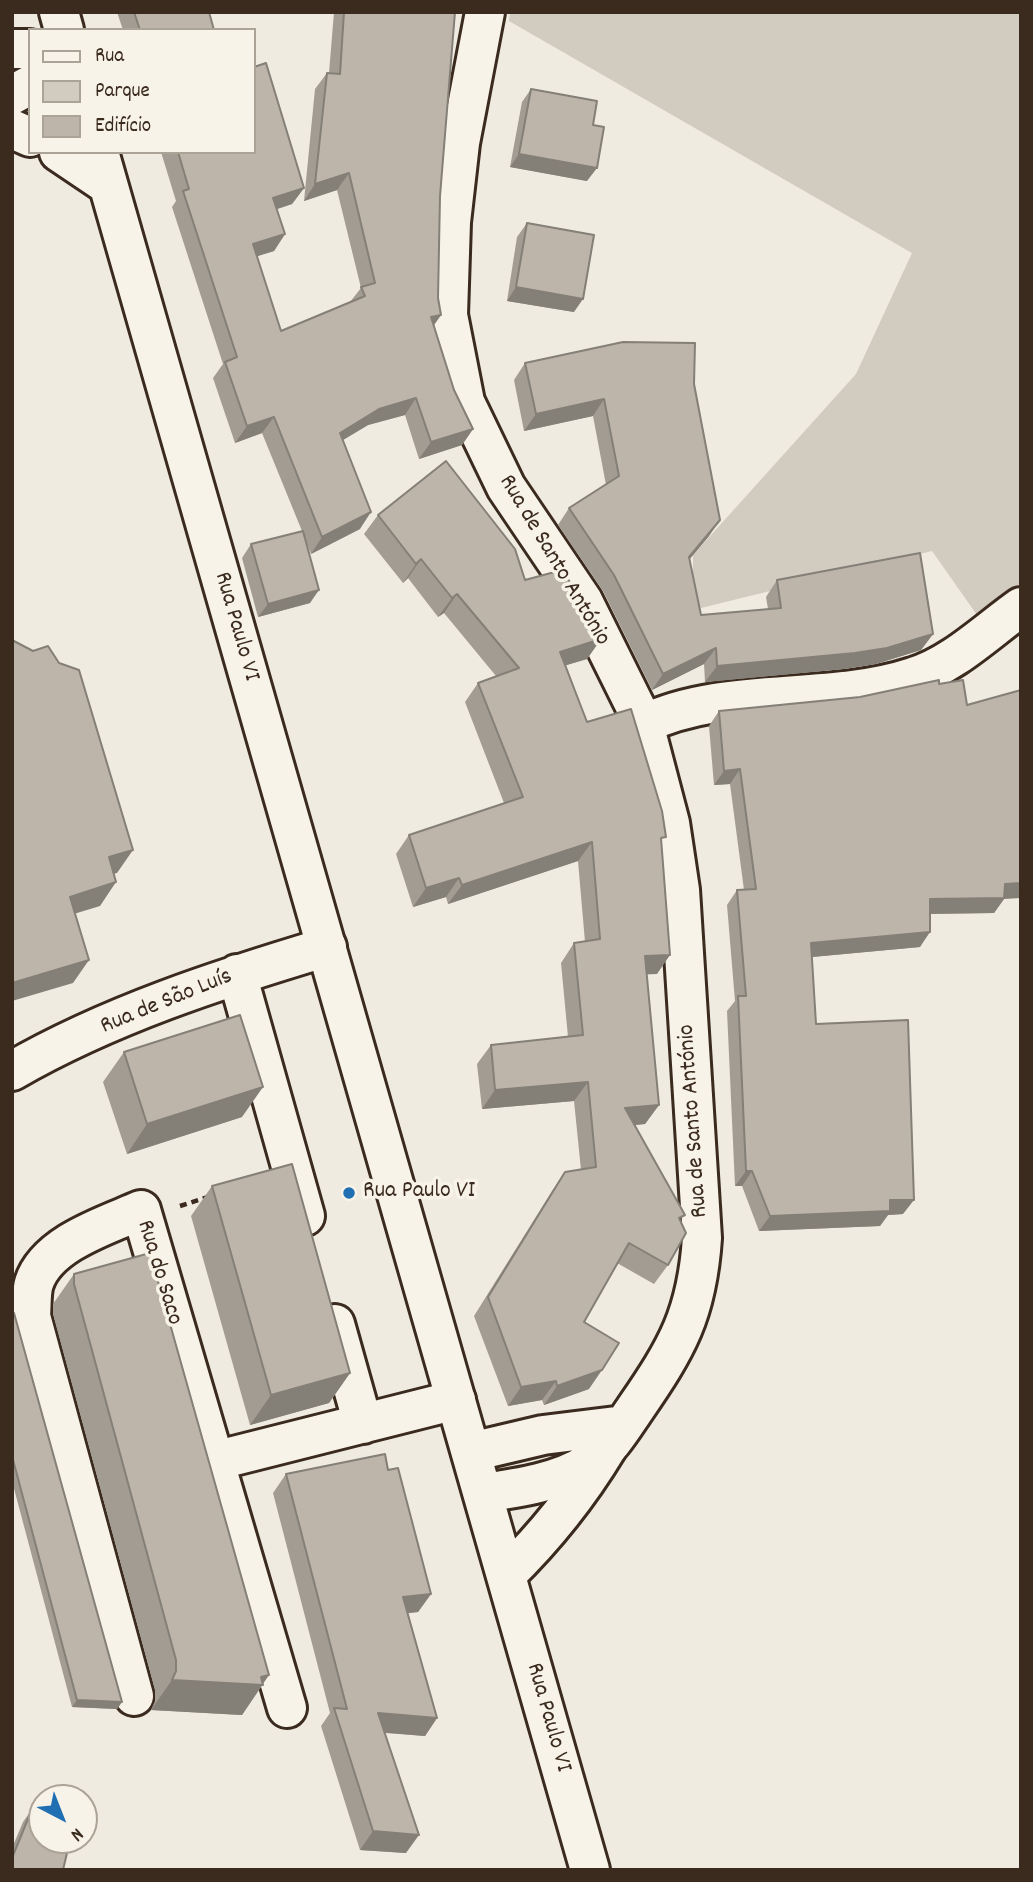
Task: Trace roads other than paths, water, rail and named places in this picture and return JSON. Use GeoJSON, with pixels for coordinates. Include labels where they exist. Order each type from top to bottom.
{"type":"FeatureCollection","features":[{"type":"Feature","properties":{"kind":"street","name":"Rua de Santo António"},"geometry":{"type":"LineString","coordinates":[[483,1493],[510,1490],[559,1475],[589,1462],[615,1437],[671,1357],[699,1281],[702,1238],[680,890],[670,823],[644,724],[583,601],[506,487],[465,402],[448,315],[451,222],[460,143],[485,12]]}},
{"type":"Feature","properties":{"kind":"street"},"geometry":{"type":"LineString","coordinates":[[12,95],[28,86]]}},
{"type":"Feature","properties":{"kind":"street"},"geometry":{"type":"LineString","coordinates":[[64,154],[103,169]]}},
{"type":"Feature","properties":{"kind":"street","name":"Rua Paulo VI"},"geometry":{"type":"LineString","coordinates":[[103,169],[590,1870]]}},
{"type":"Feature","properties":{"kind":"street"},"geometry":{"type":"LineString","coordinates":[[644,724],[671,711],[852,690],[911,678],[944,664],[1021,607]]}},
{"type":"Feature","properties":{"kind":"street","name":"Rua de São Luís"},"geometry":{"type":"LineString","coordinates":[[12,1072],[120,1020],[237,974],[327,947]]}},
{"type":"Feature","properties":{"kind":"street"},"geometry":{"type":"LineString","coordinates":[[237,974],[315,1251]]}},
{"type":"Feature","properties":{"kind":"street","name":"Rua do Saco"},"geometry":{"type":"LineString","coordinates":[[134,1696],[30,1315],[34,1283],[54,1256],[73,1242],[141,1210],[287,1708]]}},
{"type":"Feature","properties":{"kind":"street"},"geometry":{"type":"LineString","coordinates":[[326,1291],[363,1423]]}},
{"type":"Feature","properties":{"kind":"street"},"geometry":{"type":"LineString","coordinates":[[214,1461],[456,1399]]}},
{"type":"Feature","properties":{"kind":"street"},"geometry":{"type":"LineString","coordinates":[[471,1452],[543,1435],[615,1437]]}},
{"type":"Feature","properties":{"kind":"street"},"geometry":{"type":"LineString","coordinates":[[506,1575],[556,1524],[579,1495],[615,1437]]}},
{"type":"Feature","properties":{"kind":"place","name":"Rua Paulo VI"},"geometry":{"type":"Point","coordinates":[349,1193]}}]}
